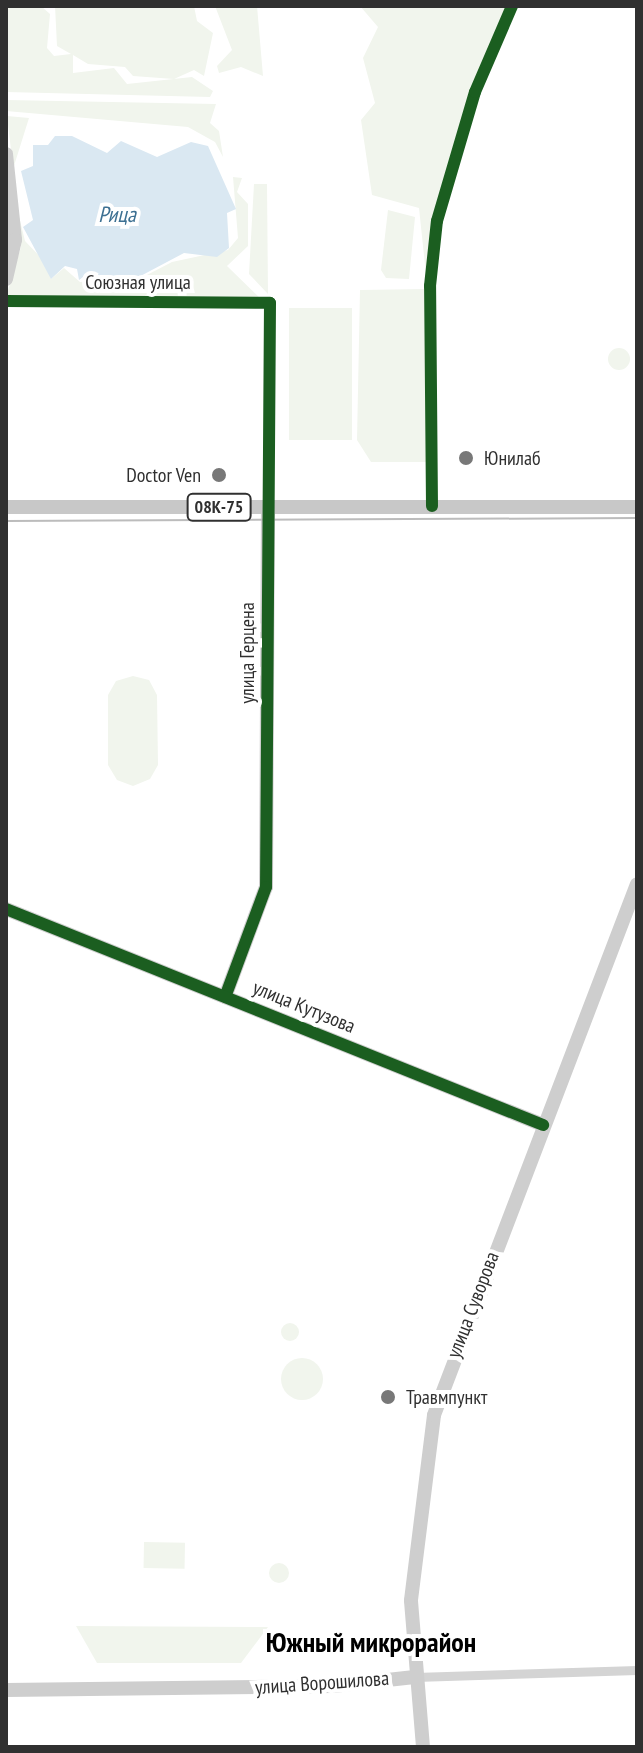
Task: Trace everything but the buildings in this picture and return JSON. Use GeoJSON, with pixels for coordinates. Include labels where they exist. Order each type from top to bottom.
{"type":"FeatureCollection","features":[{"type":"Feature","properties":{"kind":"main road"},"geometry":{"type":"LineString","coordinates":[[6,154],[15,253],[6,279]]}},
{"type":"Feature","properties":{"kind":"main road","name":"08К-75"},"geometry":{"type":"LineString","coordinates":[[6,507],[637,507]]}},
{"type":"Feature","properties":{"kind":"main road","name":"улица Герцена"},"geometry":{"type":"LineString","coordinates":[[225,997],[266,887],[268,507]]}},
{"type":"Feature","properties":{"kind":"main road","name":"улица Суворова"},"geometry":{"type":"LineString","coordinates":[[423,1747],[415,1677],[413,1555],[434,1415],[637,884]]}},
{"type":"Feature","properties":{"kind":"main road","name":"улица Кутузова"},"geometry":{"type":"LineString","coordinates":[[6,909],[543,1125]]}},
{"type":"Feature","properties":{"kind":"main road","name":"улица Ворошилова"},"geometry":{"type":"LineString","coordinates":[[6,1690],[327,1686],[415,1677]]}},
{"type":"Feature","properties":{"kind":"street"},"geometry":{"type":"LineString","coordinates":[[432,506],[430,286],[437,221],[475,92],[512,6]]}},
{"type":"Feature","properties":{"kind":"street","name":"Союзная улица"},"geometry":{"type":"LineString","coordinates":[[6,301],[270,303]]}},
{"type":"Feature","properties":{"kind":"street","name":"улица Герцена"},"geometry":{"type":"LineString","coordinates":[[268,507],[270,303]]}},
{"type":"Feature","properties":{"kind":"street","name":"улица Ворошилова"},"geometry":{"type":"LineString","coordinates":[[415,1677],[637,1670]]}},
{"type":"Feature","properties":{"kind":"shaded area"},"geometry":{"type":"Polygon","coordinates":[[[6,6],[41,6],[50,14],[47,48],[54,56],[71,54],[57,46],[55,6],[194,6],[197,21],[213,33],[204,76],[194,70],[174,79],[192,77],[213,91],[210,97],[6,92],[6,6]],[[73,55],[73,73],[114,68],[127,84],[174,79],[133,76],[125,67],[88,64],[73,55]]]}},
{"type":"Feature","properties":{"kind":"shaded area"},"geometry":{"type":"Polygon","coordinates":[[[215,6],[257,6],[263,76],[241,67],[219,73],[217,66],[232,50],[215,6]]]}},
{"type":"Feature","properties":{"kind":"shaded area"},"geometry":{"type":"Polygon","coordinates":[[[360,6],[506,6],[471,88],[437,203],[427,284],[419,208],[372,195],[361,120],[375,103],[363,58],[378,27],[360,6]]]}},
{"type":"Feature","properties":{"kind":"shaded area"},"geometry":{"type":"Polygon","coordinates":[[[6,100],[216,104],[210,123],[219,131],[223,157],[215,142],[188,127],[6,111],[6,100]]]}},
{"type":"Feature","properties":{"kind":"shaded area"},"geometry":{"type":"Polygon","coordinates":[[[7,116],[29,118],[13,169],[13,167],[7,116]]]}},
{"type":"Feature","properties":{"kind":"shaded area"},"geometry":{"type":"Polygon","coordinates":[[[233,177],[242,178],[237,192],[248,204],[248,246],[227,266],[262,300],[6,297],[21,247],[15,200],[25,241],[48,265],[51,279],[64,268],[80,282],[109,279],[116,291],[172,262],[228,250],[238,238],[233,177]]]}},
{"type":"Feature","properties":{"kind":"shaded area"},"geometry":{"type":"Polygon","coordinates":[[[254,184],[267,184],[268,294],[249,274],[254,184]]]}},
{"type":"Feature","properties":{"kind":"shaded area"},"geometry":{"type":"Polygon","coordinates":[[[388,210],[415,217],[409,279],[386,278],[381,270],[388,210]]]}},
{"type":"Feature","properties":{"kind":"shaded area"},"geometry":{"type":"Polygon","coordinates":[[[425,289],[426,462],[371,462],[357,440],[360,290],[425,289]]]}},
{"type":"Feature","properties":{"kind":"shaded area"},"geometry":{"type":"Polygon","coordinates":[[[289,308],[352,308],[352,440],[289,440],[289,308]]]}},
{"type":"Feature","properties":{"kind":"shaded area"},"geometry":{"type":"Polygon","coordinates":[[[619,348],[627,351],[630,359],[627,367],[619,370],[611,367],[608,359],[611,351],[619,348]]]}},
{"type":"Feature","properties":{"kind":"shaded area"},"geometry":{"type":"Polygon","coordinates":[[[133,676],[149,680],[157,695],[158,765],[150,779],[133,786],[117,780],[108,765],[108,695],[116,681],[133,676]]]}},
{"type":"Feature","properties":{"kind":"shaded area"},"geometry":{"type":"Polygon","coordinates":[[[290,1323],[299,1332],[290,1341],[281,1332],[290,1323]]]}},
{"type":"Feature","properties":{"kind":"shaded area"},"geometry":{"type":"Polygon","coordinates":[[[302,1358],[317,1364],[323,1379],[317,1394],[302,1400],[287,1394],[281,1379],[287,1364],[302,1358]]]}},
{"type":"Feature","properties":{"kind":"shaded area"},"geometry":{"type":"Polygon","coordinates":[[[144,1542],[185,1543],[185,1569],[144,1568],[144,1542]]]}},
{"type":"Feature","properties":{"kind":"shaded area"},"geometry":{"type":"Polygon","coordinates":[[[279,1563],[286,1566],[289,1573],[286,1580],[279,1583],[272,1580],[269,1573],[272,1566],[279,1563]]]}},
{"type":"Feature","properties":{"kind":"shaded area"},"geometry":{"type":"Polygon","coordinates":[[[76,1626],[268,1627],[241,1663],[97,1663],[76,1626]]]}},
{"type":"Feature","properties":{"kind":"water","name":"Рица"},"geometry":{"type":"Polygon","coordinates":[[[55,136],[72,136],[107,153],[121,141],[157,157],[191,142],[208,146],[236,209],[227,213],[229,248],[217,257],[184,253],[116,289],[110,278],[87,274],[79,280],[77,269],[65,266],[51,279],[23,227],[33,220],[21,171],[33,166],[33,145],[48,145],[55,136]]]}},
{"type":"Feature","properties":{"kind":"tram line"},"geometry":{"type":"LineString","coordinates":[[6,521],[637,518]]}},
{"type":"Feature","properties":{"kind":"cycle path"},"geometry":{"type":"LineString","coordinates":[[432,506],[430,286],[437,221],[475,92],[512,6]]}},
{"type":"Feature","properties":{"kind":"cycle path"},"geometry":{"type":"LineString","coordinates":[[6,301],[270,303],[266,887],[225,997]]}},
{"type":"Feature","properties":{"kind":"cycle path"},"geometry":{"type":"LineString","coordinates":[[6,909],[543,1125]]}},
{"type":"Feature","properties":{"kind":"place","name":"Юнилаб"},"geometry":{"type":"Point","coordinates":[466,458]}},
{"type":"Feature","properties":{"kind":"place","name":"Doctor Ven"},"geometry":{"type":"Point","coordinates":[219,475]}},
{"type":"Feature","properties":{"kind":"place","name":"Травмпункт"},"geometry":{"type":"Point","coordinates":[388,1397]}},
{"type":"Feature","properties":{"kind":"district","name":"Южный микрорайон"},"geometry":{"type":"Point","coordinates":[371,1642]}}]}
